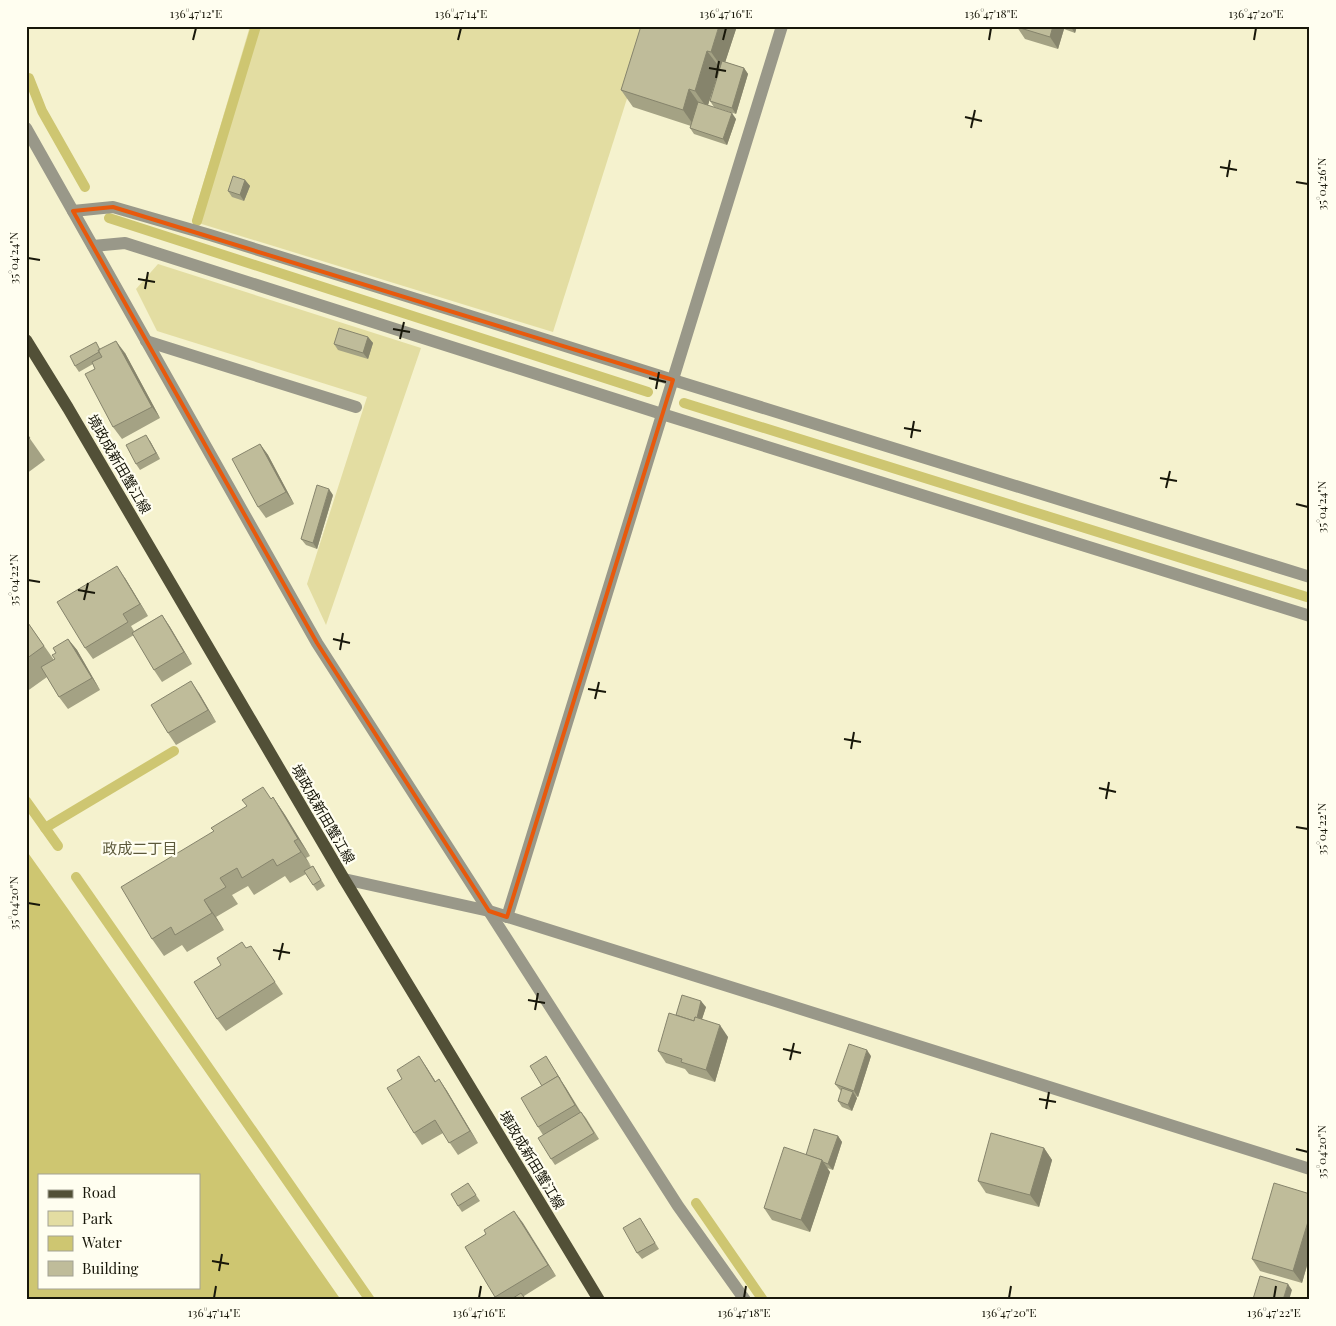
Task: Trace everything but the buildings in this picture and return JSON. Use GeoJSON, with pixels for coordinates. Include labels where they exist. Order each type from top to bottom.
{"type":"FeatureCollection","features":[{"type":"Feature","properties":{"kind":"main road","name":"境政成新田蟹江線"},"geometry":{"type":"LineString","coordinates":[[26,340],[68,408],[344,879],[599,1300]]}},
{"type":"Feature","properties":{"kind":"street"},"geometry":{"type":"LineString","coordinates":[[507,917],[782,26]]}},
{"type":"Feature","properties":{"kind":"street"},"geometry":{"type":"LineString","coordinates":[[26,128],[317,643],[678,1206],[744,1300]]}},
{"type":"Feature","properties":{"kind":"street"},"geometry":{"type":"LineString","coordinates":[[73,211],[113,207],[445,308],[1310,577]]}},
{"type":"Feature","properties":{"kind":"street"},"geometry":{"type":"LineString","coordinates":[[93,246],[125,243],[662,414],[1310,616]]}},
{"type":"Feature","properties":{"kind":"street"},"geometry":{"type":"LineString","coordinates":[[146,341],[356,407]]}},
{"type":"Feature","properties":{"kind":"street"},"geometry":{"type":"LineString","coordinates":[[344,879],[489,911],[1310,1169]]}},
{"type":"Feature","properties":{"kind":"highlighted area"},"geometry":{"type":"Polygon","coordinates":[[[113,207],[673,380],[507,917],[489,911],[317,643],[73,211],[113,207]]]}},
{"type":"Feature","properties":{"kind":"green space"},"geometry":{"type":"Polygon","coordinates":[[[250,26],[650,26],[553,332],[192,221],[250,26]]]}},
{"type":"Feature","properties":{"kind":"green space"},"geometry":{"type":"Polygon","coordinates":[[[158,264],[421,348],[326,625],[307,584],[367,397],[157,331],[136,289],[158,264]]]}},
{"type":"Feature","properties":{"kind":"water"},"geometry":{"type":"Polygon","coordinates":[[[26,850],[68,909],[341,1300],[26,1300],[26,850]]]}},
{"type":"Feature","properties":{"kind":"waterway"},"geometry":{"type":"LineString","coordinates":[[197,221],[256,26]]}},
{"type":"Feature","properties":{"kind":"waterway"},"geometry":{"type":"LineString","coordinates":[[29,78],[42,111],[85,187]]}},
{"type":"Feature","properties":{"kind":"waterway"},"geometry":{"type":"LineString","coordinates":[[109,218],[648,392]]}},
{"type":"Feature","properties":{"kind":"waterway"},"geometry":{"type":"LineString","coordinates":[[684,403],[1310,598]]}},
{"type":"Feature","properties":{"kind":"waterway"},"geometry":{"type":"LineString","coordinates":[[45,828],[174,751]]}},
{"type":"Feature","properties":{"kind":"waterway"},"geometry":{"type":"LineString","coordinates":[[26,801],[58,846]]}},
{"type":"Feature","properties":{"kind":"waterway"},"geometry":{"type":"LineString","coordinates":[[76,877],[370,1300]]}},
{"type":"Feature","properties":{"kind":"waterway"},"geometry":{"type":"LineString","coordinates":[[696,1203],[763,1300]]}},
{"type":"Feature","properties":{"kind":"district","name":"政成二丁目"},"geometry":{"type":"Point","coordinates":[140,849]}}]}
